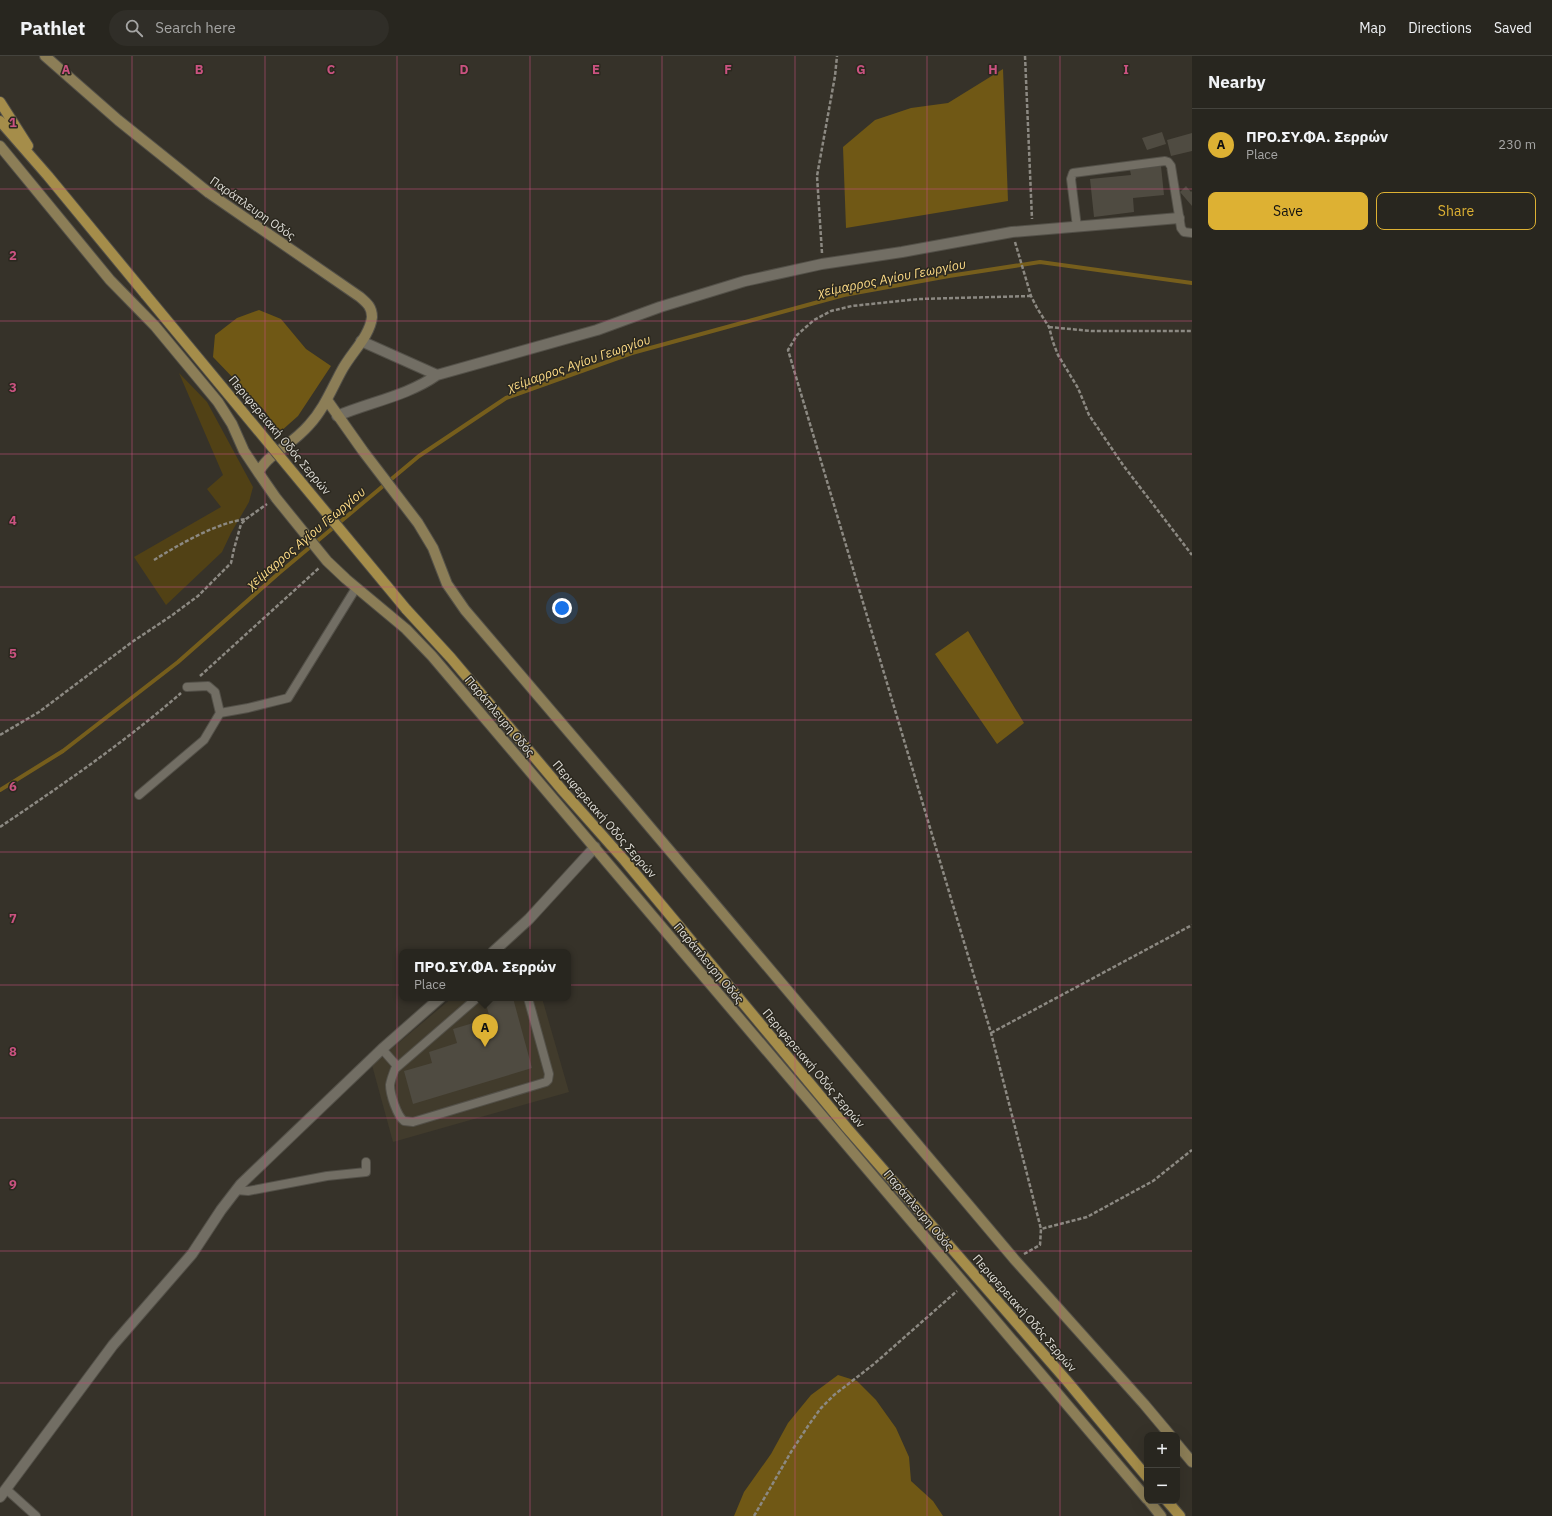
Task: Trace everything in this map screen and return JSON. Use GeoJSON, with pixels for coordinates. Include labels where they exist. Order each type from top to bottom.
{"type":"FeatureCollection","features":[{"type":"Feature","properties":{"kind":"main road","name":"Περιφερειακή Οδός Σερρών"},"geometry":{"type":"LineString","coordinates":[[0,102],[48,176]]}},
{"type":"Feature","properties":{"kind":"main road","name":"Περιφερειακή Οδός Σερρών"},"geometry":{"type":"LineString","coordinates":[[0,121],[48,176],[406,609],[451,658],[563,791],[625,861],[847,1128],[1067,1381],[1144,1473]]}},
{"type":"Feature","properties":{"kind":"main road"},"geometry":{"type":"LineString","coordinates":[[1170,1504],[1180,1516]]}},
{"type":"Feature","properties":{"kind":"street","name":"Παράπλευρη Οδός"},"geometry":{"type":"LineString","coordinates":[[45,56],[118,120],[209,193],[369,304],[372,318],[370,325],[343,368],[327,400],[311,424],[297,438],[268,459],[258,472]]}},
{"type":"Feature","properties":{"kind":"street","name":"Παράπλευρη Οδός"},"geometry":{"type":"LineString","coordinates":[[0,146],[110,280],[155,326],[218,402],[232,424],[244,451],[258,472],[276,498],[327,561],[356,588],[406,629],[427,650],[1094,1434],[1144,1495]]}},
{"type":"Feature","properties":{"kind":"street"},"geometry":{"type":"LineString","coordinates":[[337,416],[426,383],[437,375],[597,330],[660,307],[745,281],[822,264],[902,252],[1012,232],[1179,218]]}},
{"type":"Feature","properties":{"kind":"street"},"geometry":{"type":"LineString","coordinates":[[361,341],[437,375]]}},
{"type":"Feature","properties":{"kind":"street"},"geometry":{"type":"LineString","coordinates":[[327,400],[337,416],[418,523],[433,548],[447,584],[465,610],[1015,1260],[1167,1432]]}},
{"type":"Feature","properties":{"kind":"street"},"geometry":{"type":"LineString","coordinates":[[502,948],[595,847]]}},
{"type":"Feature","properties":{"kind":"street"},"geometry":{"type":"LineString","coordinates":[[3,1493],[117,1339],[199,1244],[236,1190],[254,1170],[382,1049],[437,1001]]}},
{"type":"Feature","properties":{"kind":"street"},"geometry":{"type":"LineString","coordinates":[[1180,1448],[1192,1462]]}},
{"type":"Feature","properties":{"kind":"street","name":"Παράπλευρη Οδός"},"geometry":{"type":"LineString","coordinates":[[1151,1504],[1161,1516]]}},
{"type":"Feature","properties":{"kind":"lane"},"geometry":{"type":"LineString","coordinates":[[1077,227],[1071,179],[1073,174],[1168,162],[1171,166],[1182,230],[1187,233],[1192,233]]}},
{"type":"Feature","properties":{"kind":"lane"},"geometry":{"type":"LineString","coordinates":[[220,713],[288,698],[356,588]]}},
{"type":"Feature","properties":{"kind":"lane"},"geometry":{"type":"LineString","coordinates":[[139,795],[204,740],[220,713],[215,692],[208,686],[188,687]]}},
{"type":"Feature","properties":{"kind":"lane"},"geometry":{"type":"LineString","coordinates":[[473,1001],[397,1066],[392,1078],[391,1089],[398,1114],[401,1119],[407,1122],[413,1122],[546,1082],[549,1074],[529,1001]]}},
{"type":"Feature","properties":{"kind":"lane"},"geometry":{"type":"LineString","coordinates":[[382,1049],[397,1066]]}},
{"type":"Feature","properties":{"kind":"lane"},"geometry":{"type":"LineString","coordinates":[[236,1190],[248,1191],[327,1176],[366,1172],[366,1162]]}},
{"type":"Feature","properties":{"kind":"lane"},"geometry":{"type":"LineString","coordinates":[[3,1493],[36,1516]]}},
{"type":"Feature","properties":{"kind":"path"},"geometry":{"type":"LineString","coordinates":[[822,264],[817,176],[835,76],[837,56]]}},
{"type":"Feature","properties":{"kind":"path"},"geometry":{"type":"LineString","coordinates":[[1025,56],[1032,230]]}},
{"type":"Feature","properties":{"kind":"path"},"geometry":{"type":"LineString","coordinates":[[1012,232],[1031,296],[1049,327],[1058,355],[1078,388],[1084,404],[1097,429],[1122,465],[1192,555]]}},
{"type":"Feature","properties":{"kind":"path"},"geometry":{"type":"LineString","coordinates":[[1015,1260],[1040,1245],[1041,1228],[991,1033],[788,350],[797,335],[814,320],[831,311],[852,306],[919,299],[1031,296]]}},
{"type":"Feature","properties":{"kind":"path"},"geometry":{"type":"LineString","coordinates":[[1049,327],[1107,331],[1192,331]]}},
{"type":"Feature","properties":{"kind":"path"},"geometry":{"type":"LineString","coordinates":[[0,734],[39,712],[132,642],[198,596],[231,563],[239,529],[246,519],[276,498]]}},
{"type":"Feature","properties":{"kind":"path"},"geometry":{"type":"LineString","coordinates":[[154,560],[170,550],[214,529],[233,521],[246,519]]}},
{"type":"Feature","properties":{"kind":"path"},"geometry":{"type":"LineString","coordinates":[[0,827],[40,800],[146,723],[247,635],[327,561]]}},
{"type":"Feature","properties":{"kind":"path"},"geometry":{"type":"LineString","coordinates":[[991,1033],[1192,925]]}},
{"type":"Feature","properties":{"kind":"path"},"geometry":{"type":"LineString","coordinates":[[1041,1228],[1087,1217],[1153,1182],[1192,1150]]}},
{"type":"Feature","properties":{"kind":"path"},"geometry":{"type":"LineString","coordinates":[[754,1516],[795,1446],[821,1408],[834,1395],[874,1364],[965,1284]]}},
{"type":"Feature","properties":{"kind":"shaded area"},"geometry":{"type":"Polygon","coordinates":[[[1003,69],[1008,201],[846,228],[843,147],[875,120],[911,108],[948,103],[1003,69]]]}},
{"type":"Feature","properties":{"kind":"shaded area"},"geometry":{"type":"Polygon","coordinates":[[[259,310],[281,319],[306,349],[331,366],[298,416],[280,432],[264,410],[213,357],[215,335],[237,318],[259,310]]]}},
{"type":"Feature","properties":{"kind":"shaded area"},"geometry":{"type":"Polygon","coordinates":[[[179,373],[207,402],[253,487],[249,502],[222,552],[166,605],[134,557],[221,507],[207,489],[223,475],[179,373]]]}},
{"type":"Feature","properties":{"kind":"shaded area"},"geometry":{"type":"Polygon","coordinates":[[[968,631],[1024,723],[997,744],[935,654],[968,631]]]}},
{"type":"Feature","properties":{"kind":"shaded area"},"geometry":{"type":"Polygon","coordinates":[[[448,1001],[543,1001],[569,1092],[393,1142],[372,1065],[448,1001]]]}},
{"type":"Feature","properties":{"kind":"shaded area"},"geometry":{"type":"Polygon","coordinates":[[[838,1375],[857,1381],[876,1400],[896,1428],[909,1457],[911,1481],[933,1501],[943,1516],[734,1516],[744,1492],[771,1454],[788,1423],[811,1395],[838,1375]]]}},
{"type":"Feature","properties":{"kind":"building"},"geometry":{"type":"Polygon","coordinates":[[[1162,132],[1166,144],[1147,150],[1142,138],[1162,132]]]}},
{"type":"Feature","properties":{"kind":"building"},"geometry":{"type":"Polygon","coordinates":[[[1192,133],[1192,151],[1171,156],[1167,140],[1192,133]]]}},
{"type":"Feature","properties":{"kind":"building"},"geometry":{"type":"Polygon","coordinates":[[[1161,166],[1164,195],[1133,198],[1134,212],[1094,217],[1090,179],[1131,175],[1130,170],[1161,166]]]}},
{"type":"Feature","properties":{"kind":"building"},"geometry":{"type":"Polygon","coordinates":[[[1186,186],[1191,192],[1192,191],[1192,206],[1180,192],[1186,186]]]}},
{"type":"Feature","properties":{"kind":"building"},"geometry":{"type":"Polygon","coordinates":[[[485,1001],[514,1001],[532,1068],[413,1104],[404,1071],[432,1063],[429,1052],[457,1043],[453,1029],[490,1018],[485,1001]]]}},
{"type":"Feature","properties":{"kind":"waterway","name":"χείμαρρος Αγίου Γεωργίου"},"geometry":{"type":"LineString","coordinates":[[0,790],[63,751],[178,662],[279,573],[419,456],[506,398],[632,353],[844,295],[949,276],[1040,262],[1192,283]]}},
{"type":"Feature","properties":{"kind":"place","name":"ΠΡΟ.ΣΥ.ΦΑ. Σερρών"},"geometry":{"type":"Point","coordinates":[485,1047]}}]}
